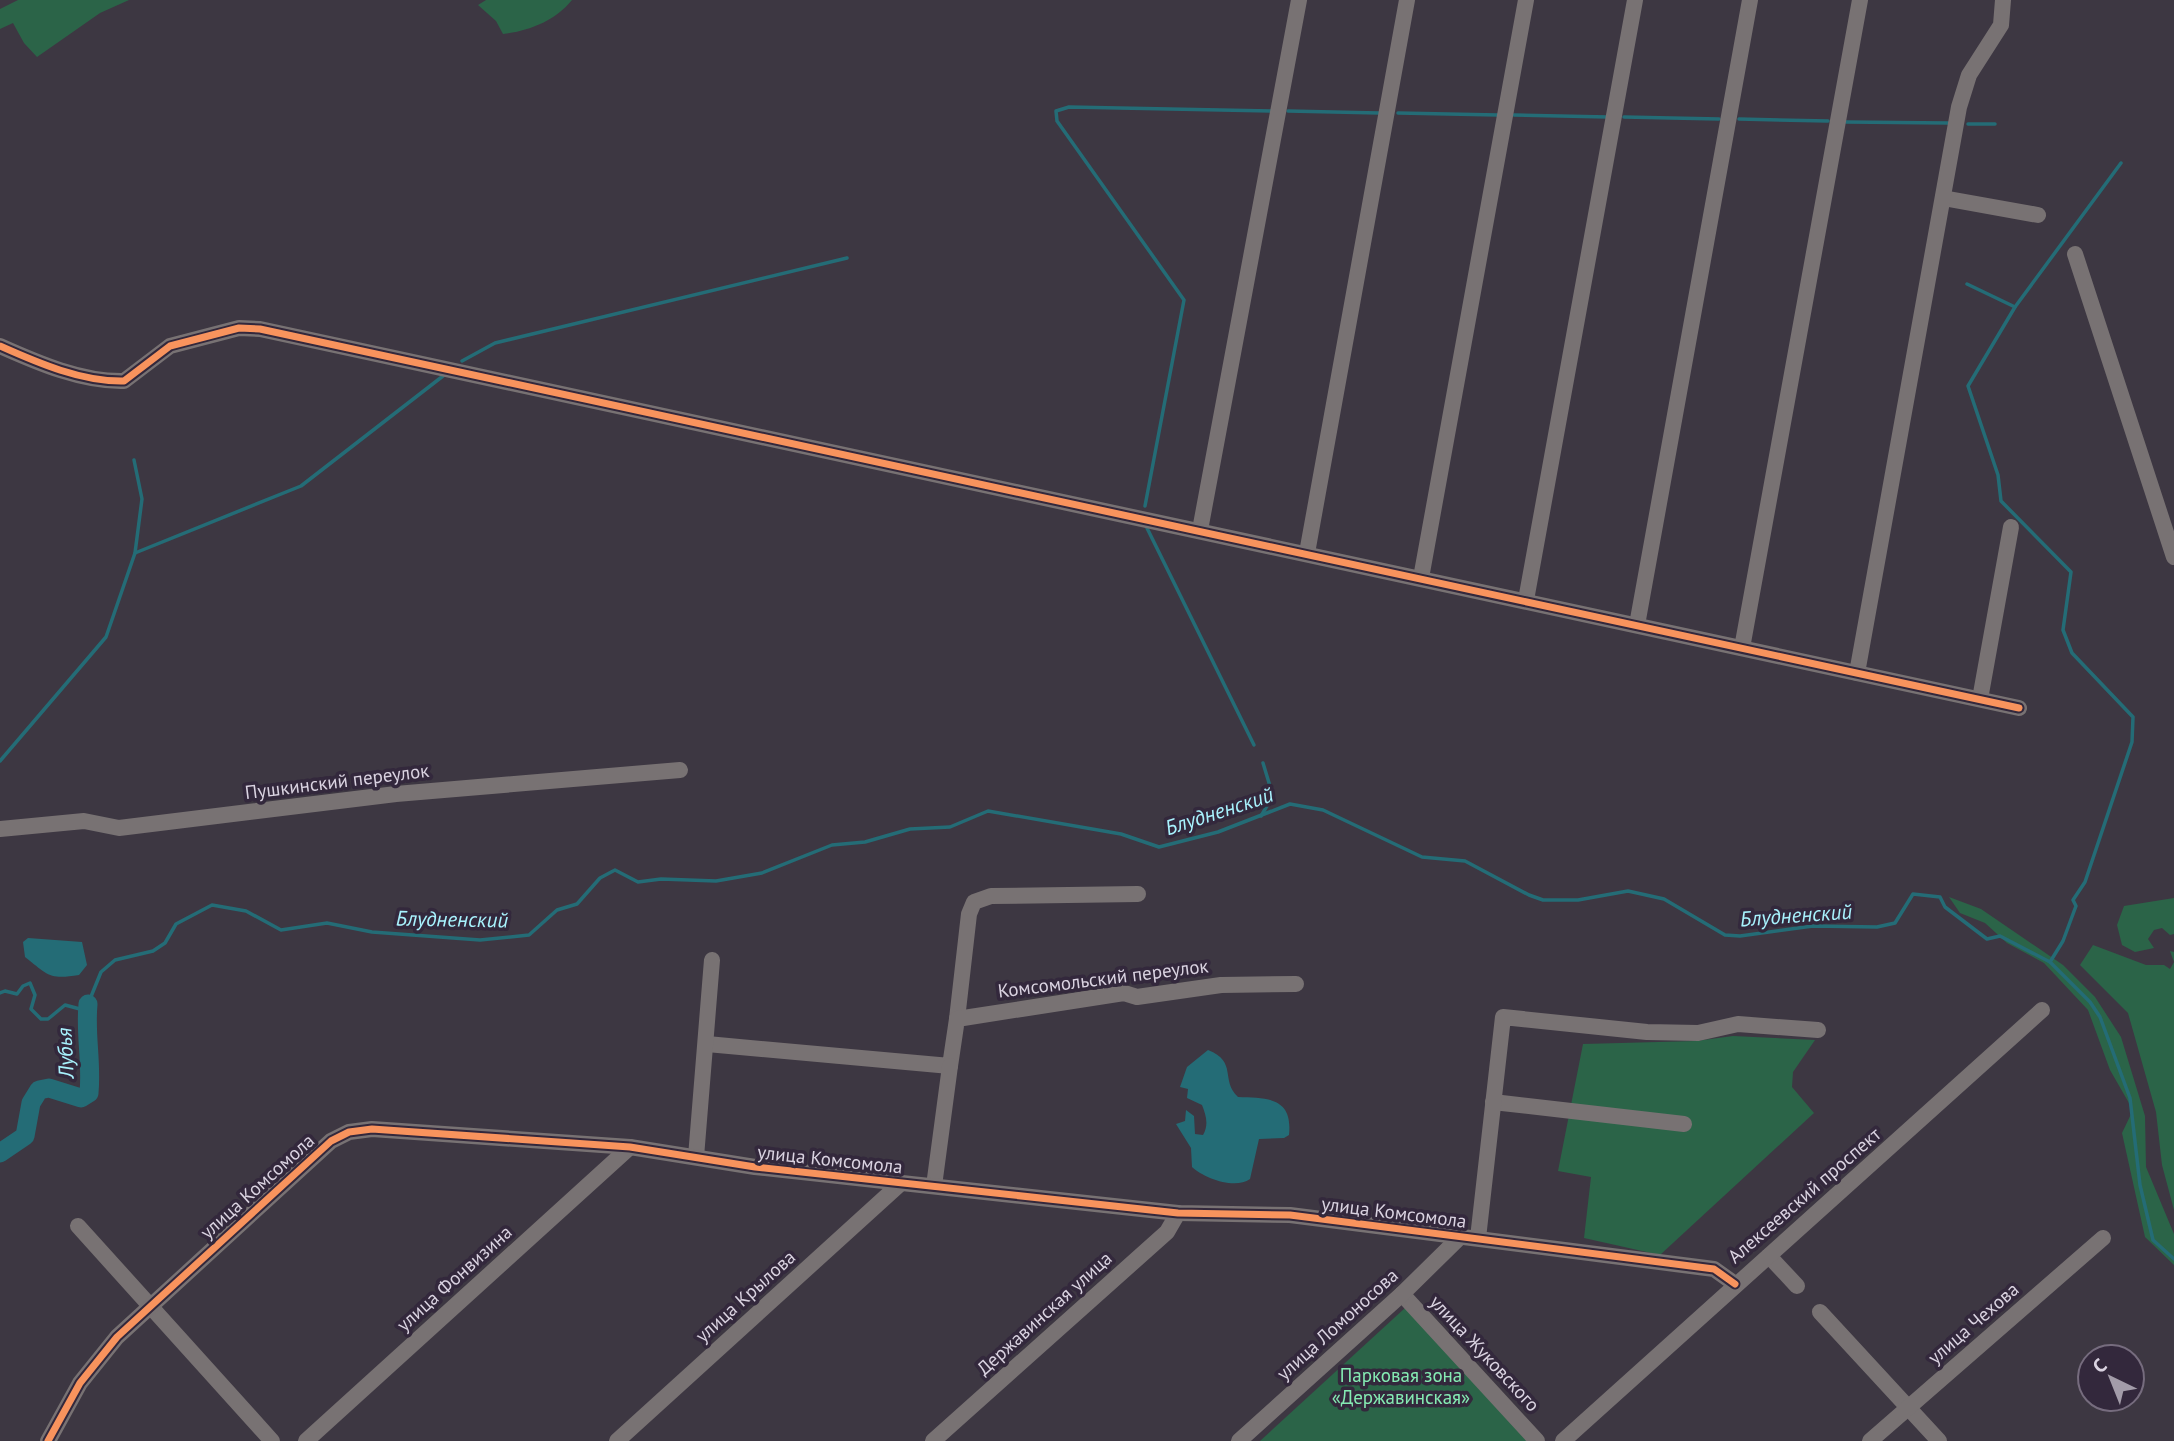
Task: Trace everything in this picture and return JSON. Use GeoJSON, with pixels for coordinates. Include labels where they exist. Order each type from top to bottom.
{"type":"FeatureCollection","features":[{"type":"Feature","properties":{"kind":"street"},"geometry":{"type":"LineString","coordinates":[[1200,530],[1299,0]]}},
{"type":"Feature","properties":{"kind":"street"},"geometry":{"type":"LineString","coordinates":[[1307,553],[1407,0]]}},
{"type":"Feature","properties":{"kind":"street"},"geometry":{"type":"LineString","coordinates":[[1421,578],[1526,0]]}},
{"type":"Feature","properties":{"kind":"street"},"geometry":{"type":"LineString","coordinates":[[1526,600],[1635,0]]}},
{"type":"Feature","properties":{"kind":"street"},"geometry":{"type":"LineString","coordinates":[[1637,625],[1750,0]]}},
{"type":"Feature","properties":{"kind":"street"},"geometry":{"type":"LineString","coordinates":[[1742,648],[1860,0]]}},
{"type":"Feature","properties":{"kind":"street"},"geometry":{"type":"LineString","coordinates":[[1857,673],[1959,107],[1969,75],[2001,25],[2003,0]]}},
{"type":"Feature","properties":{"kind":"street"},"geometry":{"type":"LineString","coordinates":[[1943,198],[2038,215]]}},
{"type":"Feature","properties":{"kind":"street"},"geometry":{"type":"LineString","coordinates":[[2075,254],[2174,557]]}},
{"type":"Feature","properties":{"kind":"street"},"geometry":{"type":"LineString","coordinates":[[0,346],[32,360],[93,379],[124,381],[170,346],[239,328],[260,329],[2019,708]]}},
{"type":"Feature","properties":{"kind":"street"},"geometry":{"type":"LineString","coordinates":[[1980,699],[2011,527]]}},
{"type":"Feature","properties":{"kind":"street","name":"Пушкинский переулок"},"geometry":{"type":"LineString","coordinates":[[0,829],[84,821],[119,828],[396,794],[680,769]]}},
{"type":"Feature","properties":{"kind":"street"},"geometry":{"type":"LineString","coordinates":[[934,1186],[957,1019],[968,914],[974,902],[991,896],[1138,894]]}},
{"type":"Feature","properties":{"kind":"street"},"geometry":{"type":"LineString","coordinates":[[696,1157],[712,960]]}},
{"type":"Feature","properties":{"kind":"street","name":"Комсомольский переулок"},"geometry":{"type":"LineString","coordinates":[[957,1019],[1124,993],[1137,997],[1221,985],[1296,984]]}},
{"type":"Feature","properties":{"kind":"street","name":"Алексеевский проспект"},"geometry":{"type":"LineString","coordinates":[[1563,1441],[2042,1010]]}},
{"type":"Feature","properties":{"kind":"street"},"geometry":{"type":"LineString","coordinates":[[1478,1238],[1503,1017],[1647,1032],[1698,1032],[1738,1024],[1818,1030]]}},
{"type":"Feature","properties":{"kind":"street"},"geometry":{"type":"LineString","coordinates":[[707,1044],[950,1066]]}},
{"type":"Feature","properties":{"kind":"street"},"geometry":{"type":"LineString","coordinates":[[1493,1102],[1684,1124]]}},
{"type":"Feature","properties":{"kind":"street","name":"улица Комсомола"},"geometry":{"type":"LineString","coordinates":[[48,1441],[80,1383],[117,1337],[149,1306],[331,1141],[349,1132],[372,1129],[630,1146],[755,1167],[1178,1213],[1290,1215],[1714,1269],[1735,1284]]}},
{"type":"Feature","properties":{"kind":"street","name":"улица Фонвизина"},"geometry":{"type":"LineString","coordinates":[[306,1441],[630,1146]]}},
{"type":"Feature","properties":{"kind":"street","name":"улица Крылова"},"geometry":{"type":"LineString","coordinates":[[617,1441],[901,1183]]}},
{"type":"Feature","properties":{"kind":"street","name":"Державинская улица"},"geometry":{"type":"LineString","coordinates":[[933,1441],[1167,1232],[1178,1213]]}},
{"type":"Feature","properties":{"kind":"street"},"geometry":{"type":"LineString","coordinates":[[78,1226],[272,1441]]}},
{"type":"Feature","properties":{"kind":"street","name":"улица Ломоносова"},"geometry":{"type":"LineString","coordinates":[[1239,1441],[1402,1294],[1461,1236]]}},
{"type":"Feature","properties":{"kind":"street","name":"улица Чехова"},"geometry":{"type":"LineString","coordinates":[[1870,1441],[2103,1238]]}},
{"type":"Feature","properties":{"kind":"street"},"geometry":{"type":"LineString","coordinates":[[1769,1256],[1797,1286]]}},
{"type":"Feature","properties":{"kind":"street","name":"улица Жуковского"},"geometry":{"type":"LineString","coordinates":[[1402,1294],[1537,1441]]}},
{"type":"Feature","properties":{"kind":"street"},"geometry":{"type":"LineString","coordinates":[[1820,1312],[1939,1441]]}},
{"type":"Feature","properties":{"kind":"green space"},"geometry":{"type":"Polygon","coordinates":[[[18,0],[129,0],[100,13],[37,57],[24,43],[13,23],[0,29],[0,9],[18,0]]]}},
{"type":"Feature","properties":{"kind":"green space"},"geometry":{"type":"Polygon","coordinates":[[[486,0],[572,0],[558,14],[541,24],[503,34],[496,21],[478,5],[486,0]]]}},
{"type":"Feature","properties":{"kind":"green space"},"geometry":{"type":"Polygon","coordinates":[[[1949,897],[1981,909],[2063,965],[2095,997],[2121,1037],[2145,1116],[2146,1167],[2174,1234],[2174,1265],[2145,1237],[2122,1133],[2133,1110],[2110,1070],[2088,1010],[2044,963],[2007,943],[1985,923],[1960,913],[1949,897]]]}},
{"type":"Feature","properties":{"kind":"green space"},"geometry":{"type":"Polygon","coordinates":[[[2174,898],[2174,934],[2170,935],[2162,928],[2154,930],[2148,939],[2154,948],[2135,952],[2122,945],[2117,925],[2124,906],[2174,898]]]}},
{"type":"Feature","properties":{"kind":"green space"},"geometry":{"type":"Polygon","coordinates":[[[2093,945],[2146,965],[2164,965],[2170,969],[2174,962],[2174,1210],[2162,1165],[2156,1112],[2128,1013],[2080,965],[2093,945]]]}},
{"type":"Feature","properties":{"kind":"green space"},"geometry":{"type":"Polygon","coordinates":[[[1733,1036],[1815,1040],[1793,1072],[1792,1087],[1814,1113],[1660,1255],[1584,1238],[1591,1177],[1558,1171],[1583,1044],[1696,1041],[1733,1036]]]}},
{"type":"Feature","properties":{"kind":"green space","name":"Парковая зона «Державинская»"},"geometry":{"type":"Polygon","coordinates":[[[1405,1308],[1527,1441],[1260,1441],[1405,1308]]]}},
{"type":"Feature","properties":{"kind":"water"},"geometry":{"type":"Polygon","coordinates":[[[28,938],[82,942],[87,965],[79,975],[49,975],[25,957],[23,942],[28,938]]]}},
{"type":"Feature","properties":{"kind":"water"},"geometry":{"type":"Polygon","coordinates":[[[1208,1050],[1223,1060],[1230,1084],[1238,1097],[1268,1099],[1276,1102],[1287,1113],[1289,1135],[1284,1138],[1259,1139],[1250,1179],[1244,1182],[1220,1181],[1192,1167],[1191,1148],[1176,1124],[1185,1121],[1186,1110],[1194,1116],[1195,1134],[1203,1135],[1205,1131],[1206,1120],[1202,1105],[1187,1098],[1188,1089],[1180,1087],[1187,1067],[1208,1050]]]}},
{"type":"Feature","properties":{"kind":"waterway"},"geometry":{"type":"LineString","coordinates":[[1145,506],[1184,300],[1057,121],[1056,111],[1069,107],[1271,111]]}},
{"type":"Feature","properties":{"kind":"waterway"},"geometry":{"type":"LineString","coordinates":[[1288,111],[1379,113]]}},
{"type":"Feature","properties":{"kind":"waterway"},"geometry":{"type":"LineString","coordinates":[[1398,113],[1498,115]]}},
{"type":"Feature","properties":{"kind":"waterway"},"geometry":{"type":"LineString","coordinates":[[1514,115],[1608,117]]}},
{"type":"Feature","properties":{"kind":"waterway"},"geometry":{"type":"LineString","coordinates":[[1624,117],[1719,119]]}},
{"type":"Feature","properties":{"kind":"waterway"},"geometry":{"type":"LineString","coordinates":[[1739,119],[1828,121]]}},
{"type":"Feature","properties":{"kind":"waterway"},"geometry":{"type":"LineString","coordinates":[[1846,122],[1948,123]]}},
{"type":"Feature","properties":{"kind":"waterway"},"geometry":{"type":"LineString","coordinates":[[1968,124],[1995,124]]}},
{"type":"Feature","properties":{"kind":"waterway"},"geometry":{"type":"LineString","coordinates":[[2015,307],[2121,163]]}},
{"type":"Feature","properties":{"kind":"waterway"},"geometry":{"type":"LineString","coordinates":[[462,361],[495,343],[847,258]]}},
{"type":"Feature","properties":{"kind":"waterway"},"geometry":{"type":"LineString","coordinates":[[1967,284],[2015,307],[1968,386],[1998,475],[2001,501],[2071,572],[2063,630],[2072,653],[2133,717],[2132,742],[2085,882],[2073,900],[2076,906],[2063,941],[2050,962]]}},
{"type":"Feature","properties":{"kind":"waterway"},"geometry":{"type":"LineString","coordinates":[[0,761],[106,637],[135,553],[301,486],[443,376]]}},
{"type":"Feature","properties":{"kind":"waterway"},"geometry":{"type":"LineString","coordinates":[[134,460],[142,499],[135,553]]}},
{"type":"Feature","properties":{"kind":"waterway"},"geometry":{"type":"LineString","coordinates":[[1146,526],[1254,745]]}},
{"type":"Feature","properties":{"kind":"waterway"},"geometry":{"type":"LineString","coordinates":[[1261,816],[1273,796],[1263,763]]}},
{"type":"Feature","properties":{"kind":"waterway","name":"Блудненский"},"geometry":{"type":"LineString","coordinates":[[0,993],[5,991],[17,994],[23,986],[30,983],[35,995],[31,1009],[41,1019],[48,1019],[65,1005],[80,1009],[88,1004],[101,972],[115,960],[153,951],[165,943],[176,924],[212,905],[246,911],[281,930],[327,923],[372,932],[480,940],[529,935],[557,910],[577,904],[600,878],[615,870],[638,882],[661,879],[716,881],[762,873],[832,845],[865,842],[910,829],[950,827],[988,811],[1121,834],[1159,847],[1218,832],[1290,804],[1323,810],[1422,857],[1465,861],[1543,900],[1578,900],[1628,891],[1664,899],[1725,935],[1740,936],[1813,926],[1877,927],[1895,923],[1913,894],[1940,897],[1945,907],[1987,939],[2000,936],[2050,962],[2090,1002],[2100,1017],[2130,1098],[2140,1185],[2153,1240],[2174,1259]]}},
{"type":"Feature","properties":{"kind":"waterway","name":"Лубья"},"geometry":{"type":"LineString","coordinates":[[0,1153],[25,1136],[31,1103],[39,1090],[49,1088],[81,1098],[89,1093],[88,1004]]}},
{"type":"Feature","properties":{"kind":"cycle path"},"geometry":{"type":"LineString","coordinates":[[0,346],[76,375],[124,381],[170,346],[239,328],[260,329],[2019,708]]}},
{"type":"Feature","properties":{"kind":"cycle path"},"geometry":{"type":"LineString","coordinates":[[48,1441],[80,1383],[117,1337],[331,1141],[349,1132],[372,1129],[630,1147],[755,1167],[1178,1213],[1290,1215],[1714,1269],[1735,1284]]}}]}
